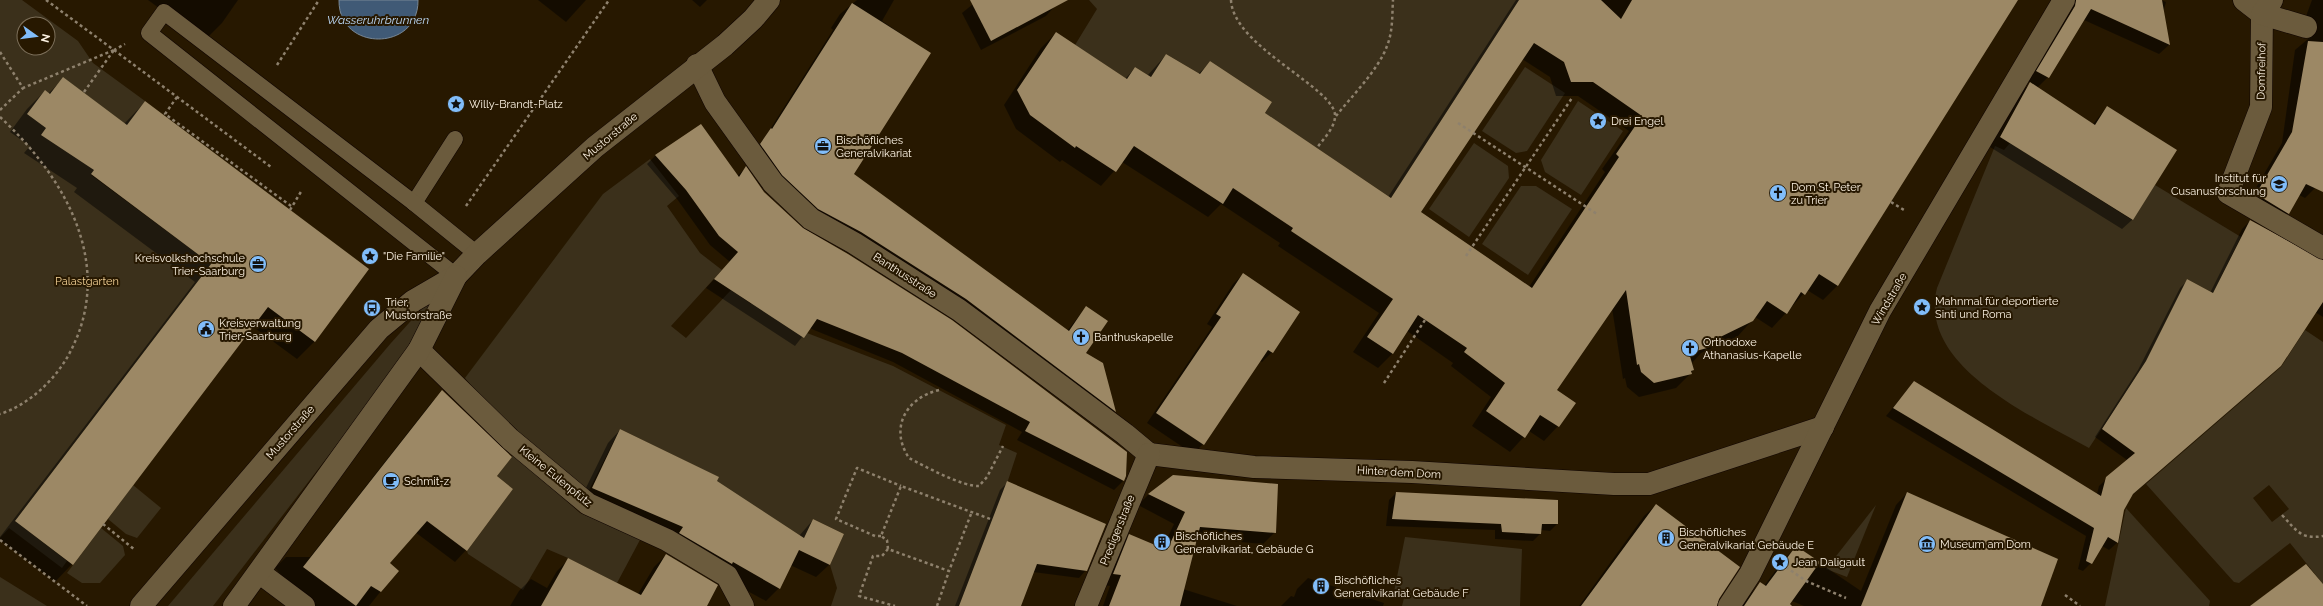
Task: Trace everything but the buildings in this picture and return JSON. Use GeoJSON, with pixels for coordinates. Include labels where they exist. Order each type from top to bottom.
{"type":"FeatureCollection","features":[{"type":"Feature","properties":{"kind":"street","name":"Mustorstraße"},"geometry":{"type":"LineString","coordinates":[[140,606],[379,329],[413,301],[456,276],[477,254],[595,147],[730,39],[752,19],[768,0]]}},
{"type":"Feature","properties":{"kind":"street","name":"Windstraße"},"geometry":{"type":"LineString","coordinates":[[1729,606],[1750,574],[1880,311],[2064,0]]}},
{"type":"Feature","properties":{"kind":"street"},"geometry":{"type":"LineString","coordinates":[[2244,0],[2267,7],[2306,27]]}},
{"type":"Feature","properties":{"kind":"street","name":"Domfreihof"},"geometry":{"type":"LineString","coordinates":[[2267,7],[2261,107],[2228,193],[2323,248]]}},
{"type":"Feature","properties":{"kind":"street","name":"Banthusstraße"},"geometry":{"type":"LineString","coordinates":[[698,65],[715,102],[773,183],[811,219],[854,243],[959,310],[1125,434],[1149,454]]}},
{"type":"Feature","properties":{"kind":"street","name":"Mustorstraße"},"geometry":{"type":"LineString","coordinates":[[234,606],[260,573],[419,350],[456,276]]}},
{"type":"Feature","properties":{"kind":"street","name":"Kleine Eulenpfütz"},"geometry":{"type":"LineString","coordinates":[[419,350],[510,438],[588,504],[667,540],[727,576],[743,606]]}},
{"type":"Feature","properties":{"kind":"street","name":"Hinter dem Dom"},"geometry":{"type":"LineString","coordinates":[[1149,454],[1254,467],[1412,472],[1614,484],[1650,484],[1823,427]]}},
{"type":"Feature","properties":{"kind":"street","name":"Predigerstraße"},"geometry":{"type":"LineString","coordinates":[[1086,606],[1149,454]]}},
{"type":"Feature","properties":{"kind":"street"},"geometry":{"type":"LineString","coordinates":[[260,573],[304,606]]}},
{"type":"Feature","properties":{"kind":"lane"},"geometry":{"type":"LineString","coordinates":[[456,276],[149,33],[164,12],[414,203],[477,254]]}},
{"type":"Feature","properties":{"kind":"lane"},"geometry":{"type":"LineString","coordinates":[[414,203],[455,139]]}},
{"type":"Feature","properties":{"kind":"path"},"geometry":{"type":"LineString","coordinates":[[46,0],[277,172]]}},
{"type":"Feature","properties":{"kind":"path"},"geometry":{"type":"LineString","coordinates":[[262,87],[319,0]]}},
{"type":"Feature","properties":{"kind":"path"},"geometry":{"type":"LineString","coordinates":[[466,206],[609,0]]}},
{"type":"Feature","properties":{"kind":"path"},"geometry":{"type":"LineString","coordinates":[[1231,0],[1231,7],[1245,30],[1271,57],[1307,82],[1328,101],[1335,116]]}},
{"type":"Feature","properties":{"kind":"path"},"geometry":{"type":"LineString","coordinates":[[1317,148],[1331,129],[1335,116],[1359,88],[1387,48],[1392,30],[1393,0]]}},
{"type":"Feature","properties":{"kind":"path"},"geometry":{"type":"LineString","coordinates":[[0,110],[23,88],[114,50],[149,33]]}},
{"type":"Feature","properties":{"kind":"path"},"geometry":{"type":"LineString","coordinates":[[84,92],[114,50]]}},
{"type":"Feature","properties":{"kind":"path"},"geometry":{"type":"LineString","coordinates":[[0,52],[23,88]]}},
{"type":"Feature","properties":{"kind":"path"},"geometry":{"type":"LineString","coordinates":[[177,97],[165,114],[291,206]]}},
{"type":"Feature","properties":{"kind":"path"},"geometry":{"type":"LineString","coordinates":[[1466,256],[1572,98]]}},
{"type":"Feature","properties":{"kind":"path"},"geometry":{"type":"LineString","coordinates":[[0,117],[29,148],[45,168],[71,211],[82,238],[89,282],[80,329],[65,361],[56,374],[33,397],[13,410],[0,414]]}},
{"type":"Feature","properties":{"kind":"path"},"geometry":{"type":"LineString","coordinates":[[1458,123],[1597,214]]}},
{"type":"Feature","properties":{"kind":"path"},"geometry":{"type":"LineString","coordinates":[[296,186],[308,195]]}},
{"type":"Feature","properties":{"kind":"path"},"geometry":{"type":"LineString","coordinates":[[290,210],[291,206],[302,190]]}},
{"type":"Feature","properties":{"kind":"path"},"geometry":{"type":"LineString","coordinates":[[1384,383],[1425,320]]}},
{"type":"Feature","properties":{"kind":"path"},"geometry":{"type":"LineString","coordinates":[[939,390],[922,398],[904,416],[899,429],[904,450],[909,458],[962,483],[972,486],[979,486],[987,477],[1003,446]]}},
{"type":"Feature","properties":{"kind":"path"},"geometry":{"type":"LineString","coordinates":[[895,606],[859,596],[873,556],[882,556],[888,549],[887,540],[881,536],[875,536],[836,519],[857,468],[971,514],[993,520]]}},
{"type":"Feature","properties":{"kind":"path"},"geometry":{"type":"LineString","coordinates":[[881,536],[901,486]]}},
{"type":"Feature","properties":{"kind":"path"},"geometry":{"type":"LineString","coordinates":[[937,606],[971,514]]}},
{"type":"Feature","properties":{"kind":"path"},"geometry":{"type":"LineString","coordinates":[[2282,515],[2300,535],[2313,538],[2323,536]]}},
{"type":"Feature","properties":{"kind":"path"},"geometry":{"type":"LineString","coordinates":[[103,524],[135,550]]}},
{"type":"Feature","properties":{"kind":"path"},"geometry":{"type":"LineString","coordinates":[[0,540],[87,606]]}},
{"type":"Feature","properties":{"kind":"path"},"geometry":{"type":"LineString","coordinates":[[888,549],[949,571]]}},
{"type":"Feature","properties":{"kind":"path"},"geometry":{"type":"LineString","coordinates":[[1782,564],[1806,581],[1846,598]]}},
{"type":"Feature","properties":{"kind":"path"},"geometry":{"type":"LineString","coordinates":[[2064,594],[2080,606]]}},
{"type":"Feature","properties":{"kind":"green space","name":"Palastgarten"},"geometry":{"type":"Polygon","coordinates":[[[0,0],[22,0],[44,16],[16,16],[16,56],[56,56],[56,25],[78,41],[93,63],[145,101],[91,175],[211,264],[15,521],[67,561],[62,568],[9,528],[0,538],[0,0]]]}},
{"type":"Feature","properties":{"kind":"green space"},"geometry":{"type":"Polygon","coordinates":[[[1089,0],[1519,0],[1391,198],[1290,130],[1264,115],[1272,102],[1210,61],[1200,74],[1166,54],[1151,77],[1135,67],[1127,79],[1075,45],[1097,9],[1089,0]]]}},
{"type":"Feature","properties":{"kind":"green space"},"geometry":{"type":"Polygon","coordinates":[[[1525,67],[1565,93],[1527,151],[1516,153],[1482,131],[1525,67]]]}},
{"type":"Feature","properties":{"kind":"green space"},"geometry":{"type":"Polygon","coordinates":[[[1578,101],[1623,131],[1581,195],[1545,172],[1541,160],[1578,101]]]}},
{"type":"Feature","properties":{"kind":"green space"},"geometry":{"type":"Polygon","coordinates":[[[1474,143],[1508,166],[1509,178],[1469,237],[1429,209],[1474,143]]]}},
{"type":"Feature","properties":{"kind":"green space"},"geometry":{"type":"Polygon","coordinates":[[[2010,143],[2132,220],[2155,185],[2241,237],[2213,293],[2187,279],[2146,361],[2089,448],[2012,405],[1985,386],[1962,365],[1945,342],[1936,316],[1937,288],[1995,146],[2004,150],[2010,143]]]}},
{"type":"Feature","properties":{"kind":"green space"},"geometry":{"type":"Polygon","coordinates":[[[650,159],[679,196],[667,206],[700,253],[722,270],[671,326],[686,338],[731,290],[751,304],[758,294],[804,337],[807,333],[893,366],[1006,425],[999,445],[1017,453],[998,511],[959,606],[831,606],[837,588],[830,565],[844,534],[813,519],[804,538],[748,502],[712,490],[718,477],[620,429],[585,498],[499,419],[465,378],[603,194],[650,159]]]}},
{"type":"Feature","properties":{"kind":"green space"},"geometry":{"type":"Polygon","coordinates":[[[1521,186],[1536,186],[1572,209],[1528,275],[1482,244],[1521,186]]]}},
{"type":"Feature","properties":{"kind":"green space"},"geometry":{"type":"Polygon","coordinates":[[[427,303],[434,310],[392,373],[213,606],[168,606],[391,343],[427,303]]]}},
{"type":"Feature","properties":{"kind":"green space"},"geometry":{"type":"Polygon","coordinates":[[[2305,330],[2323,342],[2323,584],[2290,543],[2239,583],[2234,582],[2146,484],[2281,367],[2305,330]],[[2269,485],[2253,498],[2272,522],[2289,509],[2269,485]]]}},
{"type":"Feature","properties":{"kind":"green space"},"geometry":{"type":"Polygon","coordinates":[[[514,454],[580,513],[641,538],[617,583],[547,549],[523,590],[468,554],[467,551],[513,489],[497,476],[514,454]]]}},
{"type":"Feature","properties":{"kind":"green space"},"geometry":{"type":"Polygon","coordinates":[[[133,485],[161,508],[137,538],[126,534],[108,519],[133,485]]]}},
{"type":"Feature","properties":{"kind":"green space"},"geometry":{"type":"Polygon","coordinates":[[[1876,505],[1847,577],[1826,569],[1876,505]]]}},
{"type":"Feature","properties":{"kind":"green space"},"geometry":{"type":"Polygon","coordinates":[[[2126,508],[2210,601],[2209,606],[2105,606],[2126,508]]]}},
{"type":"Feature","properties":{"kind":"green space"},"geometry":{"type":"Polygon","coordinates":[[[101,528],[123,546],[125,555],[100,583],[82,583],[67,573],[101,528]]]}},
{"type":"Feature","properties":{"kind":"green space"},"geometry":{"type":"Polygon","coordinates":[[[1405,537],[1522,549],[1520,606],[1402,606],[1405,594],[1394,592],[1405,537]]]}},
{"type":"Feature","properties":{"kind":"green space"},"geometry":{"type":"Polygon","coordinates":[[[0,577],[47,606],[0,606],[0,577]]]}},
{"type":"Feature","properties":{"kind":"water","name":"Wasseruhrbrunnen"},"geometry":{"type":"Polygon","coordinates":[[[339,0],[418,0],[415,17],[406,29],[393,37],[378,39],[364,37],[351,29],[342,17],[339,0]]]}},
{"type":"Feature","properties":{"kind":"place","name":"Willy-Brandt-Platz"},"geometry":{"type":"Point","coordinates":[456,104]}},
{"type":"Feature","properties":{"kind":"place","name":"Drei Engel"},"geometry":{"type":"Point","coordinates":[1598,121]}},
{"type":"Feature","properties":{"kind":"place","name":"Bischöfliches Generalvikariat"},"geometry":{"type":"Point","coordinates":[823,146]}},
{"type":"Feature","properties":{"kind":"place","name":"Institut für Cusanusforschung"},"geometry":{"type":"Point","coordinates":[2279,184]}},
{"type":"Feature","properties":{"kind":"place","name":"Dom St. Peter zu Trier"},"geometry":{"type":"Point","coordinates":[1778,193]}},
{"type":"Feature","properties":{"kind":"place","name":"\"Die Familie\""},"geometry":{"type":"Point","coordinates":[370,256]}},
{"type":"Feature","properties":{"kind":"place","name":"Kreisvolkshochschule Trier-Saarburg"},"geometry":{"type":"Point","coordinates":[258,264]}},
{"type":"Feature","properties":{"kind":"place","name":"Mahnmal für deportierte Sinti und Roma"},"geometry":{"type":"Point","coordinates":[1922,307]}},
{"type":"Feature","properties":{"kind":"place","name":"Trier, Mustorstraße"},"geometry":{"type":"Point","coordinates":[372,308]}},
{"type":"Feature","properties":{"kind":"place","name":"Kreisverwaltung Trier-Saarburg"},"geometry":{"type":"Point","coordinates":[206,329]}},
{"type":"Feature","properties":{"kind":"place","name":"Banthuskapelle"},"geometry":{"type":"Point","coordinates":[1081,337]}},
{"type":"Feature","properties":{"kind":"place","name":"Orthodoxe Athanasius-Kapelle"},"geometry":{"type":"Point","coordinates":[1690,348]}},
{"type":"Feature","properties":{"kind":"place","name":"Schmit-z"},"geometry":{"type":"Point","coordinates":[391,481]}},
{"type":"Feature","properties":{"kind":"place","name":"Bischöfliches Generalvikariat Gebäude E"},"geometry":{"type":"Point","coordinates":[1666,538]}},
{"type":"Feature","properties":{"kind":"place","name":"Bischöfliches Generalvikariat, Gebäude G"},"geometry":{"type":"Point","coordinates":[1162,542]}},
{"type":"Feature","properties":{"kind":"place","name":"Museum am Dom"},"geometry":{"type":"Point","coordinates":[1927,544]}},
{"type":"Feature","properties":{"kind":"place","name":"Jean Daligault"},"geometry":{"type":"Point","coordinates":[1780,562]}},
{"type":"Feature","properties":{"kind":"place","name":"Bischöfliches Generalvikariat Gebäude F"},"geometry":{"type":"Point","coordinates":[1321,586]}}]}
